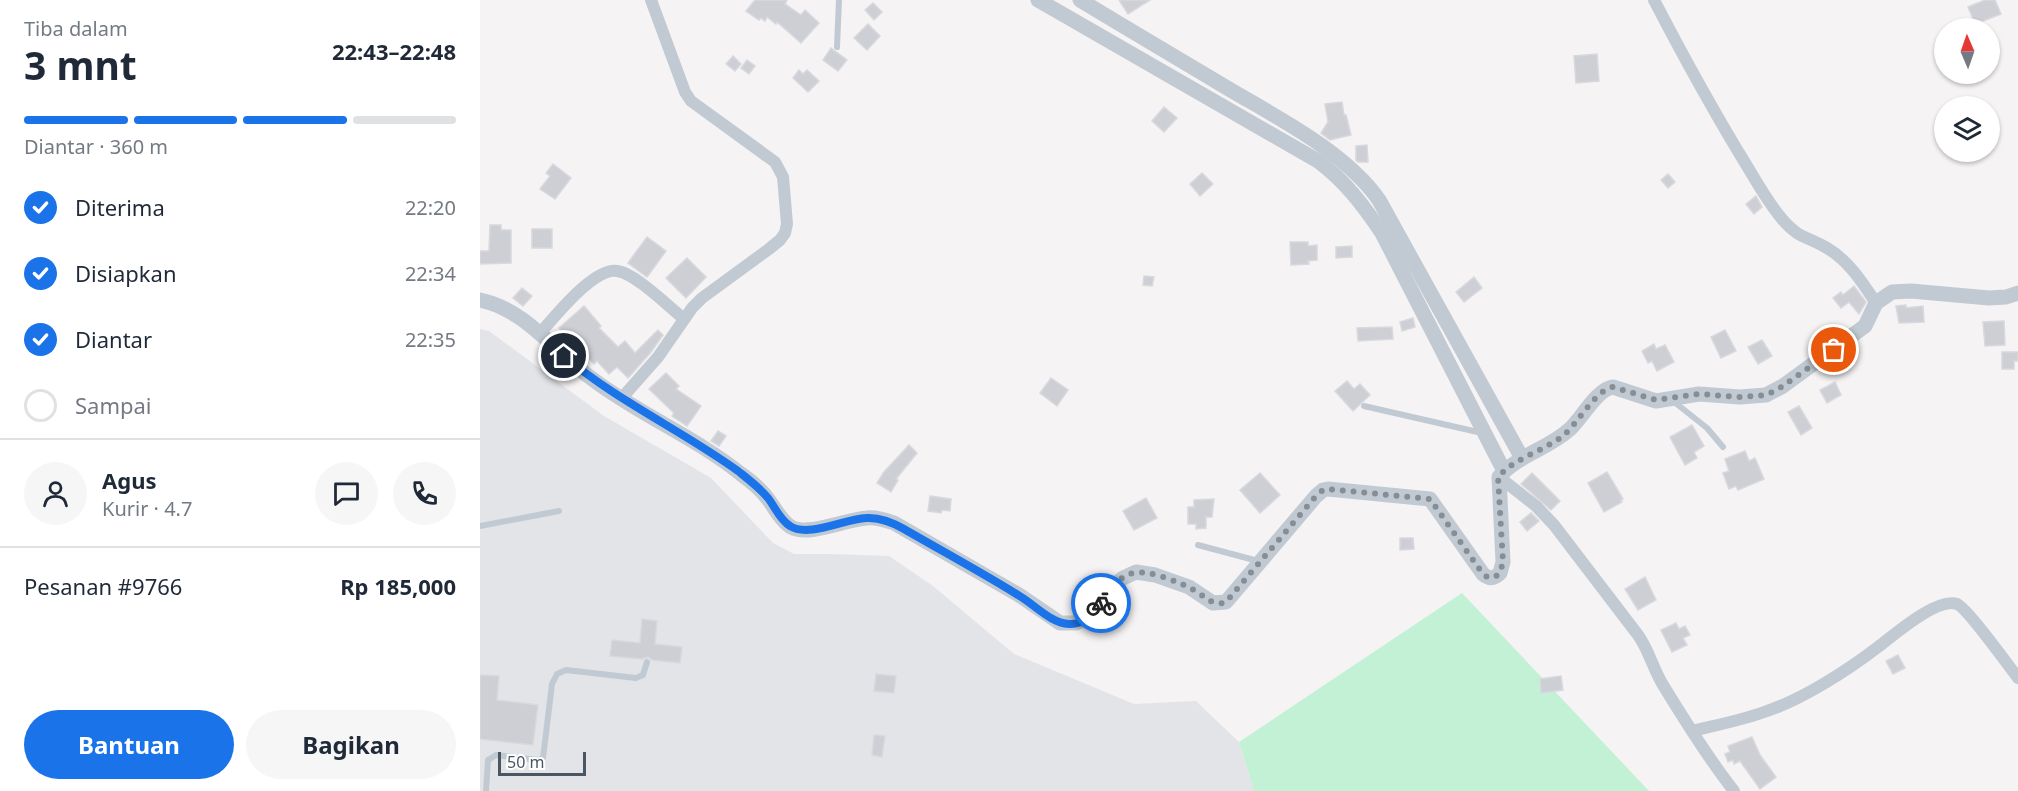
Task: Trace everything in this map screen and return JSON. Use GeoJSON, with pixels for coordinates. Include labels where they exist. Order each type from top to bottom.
{"type":"FeatureCollection","features":[{"type":"Feature","properties":{"kind":"street"},"geometry":{"type":"LineString","coordinates":[[621,399],[658,357],[692,308],[780,240],[787,224],[783,177],[775,162],[706,112],[685,92],[651,0]]}},
{"type":"Feature","properties":{"kind":"street"},"geometry":{"type":"LineString","coordinates":[[480,300],[510,312],[540,333],[590,378],[739,472],[766,497],[792,527],[802,530],[816,529],[866,518],[894,523],[1019,595],[1060,623],[1076,623],[1091,616],[1112,587],[1127,576],[1139,571],[1189,587],[1213,603],[1222,604],[1230,599],[1323,490],[1334,489],[1430,499],[1483,574],[1487,578],[1492,578],[1500,573],[1503,562],[1501,474],[1486,434],[1382,233],[1363,205],[1344,182],[1318,161],[1038,0]]}},
{"type":"Feature","properties":{"kind":"street"},"geometry":{"type":"LineString","coordinates":[[1080,0],[1282,120],[1364,180],[1383,206],[1522,458]]}},
{"type":"Feature","properties":{"kind":"street"},"geometry":{"type":"LineString","coordinates":[[1654,0],[1719,119],[1780,217],[1793,231],[1827,248],[1841,258],[1855,272],[1875,303]]}},
{"type":"Feature","properties":{"kind":"street"},"geometry":{"type":"LineString","coordinates":[[540,333],[591,282],[606,272],[617,270],[632,276],[684,320]]}},
{"type":"Feature","properties":{"kind":"street"},"geometry":{"type":"LineString","coordinates":[[1501,474],[1522,458],[1557,441],[1575,424],[1600,394],[1610,387],[1652,400],[1699,394],[1761,396],[1772,393],[1865,326],[1875,303],[1887,294],[1902,291],[1989,298],[2006,297],[2018,293]]}},
{"type":"Feature","properties":{"kind":"street"},"geometry":{"type":"LineString","coordinates":[[1501,474],[1542,513],[1585,563],[1647,648],[1662,684],[1734,791]]}},
{"type":"Feature","properties":{"kind":"street"},"geometry":{"type":"LineString","coordinates":[[1692,731],[1769,711],[1790,701],[1866,656],[1925,613],[1937,606],[1950,603],[1964,608],[2018,678]]}},
{"type":"Feature","properties":{"kind":"lane"},"geometry":{"type":"LineString","coordinates":[[837,47],[839,0]]}},
{"type":"Feature","properties":{"kind":"lane"},"geometry":{"type":"LineString","coordinates":[[1670,398],[1707,428],[1723,447]]}},
{"type":"Feature","properties":{"kind":"lane"},"geometry":{"type":"LineString","coordinates":[[1364,406],[1486,434]]}},
{"type":"Feature","properties":{"kind":"lane"},"geometry":{"type":"LineString","coordinates":[[480,526],[559,511]]}},
{"type":"Feature","properties":{"kind":"lane"},"geometry":{"type":"LineString","coordinates":[[1198,545],[1261,562]]}},
{"type":"Feature","properties":{"kind":"lane"},"geometry":{"type":"LineString","coordinates":[[486,791],[488,760],[491,757],[495,755],[538,760],[543,758],[552,684],[557,674],[566,670],[636,678],[643,675],[647,663]]}},
{"type":"Feature","properties":{"kind":"shaded area"},"geometry":{"type":"Polygon","coordinates":[[[480,329],[489,331],[604,416],[711,478],[773,543],[794,554],[889,556],[933,586],[1014,654],[1134,704],[1196,701],[1239,742],[1254,791],[480,791],[480,329]]]}},
{"type":"Feature","properties":{"kind":"green space"},"geometry":{"type":"Polygon","coordinates":[[[1462,593],[1649,791],[1254,791],[1239,742],[1462,593]]]}},
{"type":"Feature","properties":{"kind":"building"},"geometry":{"type":"Polygon","coordinates":[[[755,0],[787,0],[785,4],[801,15],[805,10],[819,23],[801,43],[777,22],[776,24],[767,17],[765,21],[761,18],[759,20],[746,11],[755,0]]]}},
{"type":"Feature","properties":{"kind":"building"},"geometry":{"type":"Polygon","coordinates":[[[1119,0],[1150,0],[1128,14],[1119,0]]]}},
{"type":"Feature","properties":{"kind":"building"},"geometry":{"type":"Polygon","coordinates":[[[1985,0],[1995,0],[2001,14],[1991,18],[1973,18],[1968,7],[1985,0]]]}},
{"type":"Feature","properties":{"kind":"building"},"geometry":{"type":"Polygon","coordinates":[[[873,3],[882,12],[874,20],[865,10],[873,3]]]}},
{"type":"Feature","properties":{"kind":"building"},"geometry":{"type":"Polygon","coordinates":[[[868,24],[880,36],[867,50],[854,38],[868,24]]]}},
{"type":"Feature","properties":{"kind":"building"},"geometry":{"type":"Polygon","coordinates":[[[831,48],[847,60],[838,71],[823,60],[831,48]]]}},
{"type":"Feature","properties":{"kind":"building"},"geometry":{"type":"Polygon","coordinates":[[[1597,54],[1599,81],[1576,83],[1574,56],[1597,54]]]}},
{"type":"Feature","properties":{"kind":"building"},"geometry":{"type":"Polygon","coordinates":[[[733,56],[741,64],[735,71],[726,64],[733,56]]]}},
{"type":"Feature","properties":{"kind":"building"},"geometry":{"type":"Polygon","coordinates":[[[747,60],[755,66],[749,74],[741,68],[747,60]]]}},
{"type":"Feature","properties":{"kind":"building"},"geometry":{"type":"Polygon","coordinates":[[[799,70],[803,74],[807,70],[819,81],[808,92],[793,78],[799,70]]]}},
{"type":"Feature","properties":{"kind":"building"},"geometry":{"type":"Polygon","coordinates":[[[1342,102],[1351,135],[1330,140],[1321,133],[1328,122],[1325,104],[1342,102]]]}},
{"type":"Feature","properties":{"kind":"building"},"geometry":{"type":"Polygon","coordinates":[[[1164,107],[1177,118],[1164,132],[1152,121],[1164,107]]]}},
{"type":"Feature","properties":{"kind":"building"},"geometry":{"type":"Polygon","coordinates":[[[1367,145],[1368,162],[1358,162],[1356,146],[1367,145]]]}},
{"type":"Feature","properties":{"kind":"building"},"geometry":{"type":"Polygon","coordinates":[[[553,164],[571,178],[555,199],[540,189],[550,176],[546,173],[553,164]]]}},
{"type":"Feature","properties":{"kind":"building"},"geometry":{"type":"Polygon","coordinates":[[[1202,173],[1213,184],[1200,196],[1190,184],[1202,173]]]}},
{"type":"Feature","properties":{"kind":"building"},"geometry":{"type":"Polygon","coordinates":[[[1668,174],[1675,182],[1668,188],[1661,180],[1668,174]]]}},
{"type":"Feature","properties":{"kind":"building"},"geometry":{"type":"Polygon","coordinates":[[[1756,196],[1762,207],[1754,214],[1746,204],[1756,196]]]}},
{"type":"Feature","properties":{"kind":"building"},"geometry":{"type":"Polygon","coordinates":[[[490,225],[501,225],[501,230],[511,230],[511,263],[480,264],[480,251],[489,251],[490,225]]]}},
{"type":"Feature","properties":{"kind":"building"},"geometry":{"type":"Polygon","coordinates":[[[532,229],[552,229],[552,248],[532,248],[532,229]]]}},
{"type":"Feature","properties":{"kind":"building"},"geometry":{"type":"Polygon","coordinates":[[[647,237],[666,251],[647,277],[628,263],[647,237]]]}},
{"type":"Feature","properties":{"kind":"building"},"geometry":{"type":"Polygon","coordinates":[[[1290,242],[1308,242],[1308,246],[1317,245],[1317,260],[1308,261],[1309,264],[1291,265],[1290,242]]]}},
{"type":"Feature","properties":{"kind":"building"},"geometry":{"type":"Polygon","coordinates":[[[1352,246],[1352,257],[1336,258],[1336,247],[1352,246]]]}},
{"type":"Feature","properties":{"kind":"building"},"geometry":{"type":"Polygon","coordinates":[[[687,258],[706,277],[686,298],[666,278],[687,258]]]}},
{"type":"Feature","properties":{"kind":"building"},"geometry":{"type":"Polygon","coordinates":[[[1144,276],[1154,277],[1152,286],[1143,285],[1144,276]]]}},
{"type":"Feature","properties":{"kind":"building"},"geometry":{"type":"Polygon","coordinates":[[[1474,277],[1482,288],[1464,302],[1456,292],[1474,277]]]}},
{"type":"Feature","properties":{"kind":"building"},"geometry":{"type":"Polygon","coordinates":[[[1854,286],[1866,302],[1859,314],[1849,302],[1841,308],[1833,298],[1841,292],[1843,295],[1854,286]]]}},
{"type":"Feature","properties":{"kind":"building"},"geometry":{"type":"Polygon","coordinates":[[[522,288],[532,296],[523,306],[513,298],[522,288]]]}},
{"type":"Feature","properties":{"kind":"building"},"geometry":{"type":"Polygon","coordinates":[[[1906,305],[1906,308],[1923,306],[1924,322],[1899,323],[1896,306],[1906,305]]]}},
{"type":"Feature","properties":{"kind":"building"},"geometry":{"type":"Polygon","coordinates":[[[584,306],[601,326],[599,328],[618,347],[625,341],[635,353],[658,330],[663,335],[628,378],[617,367],[609,374],[597,361],[594,364],[559,328],[584,306]]]}},
{"type":"Feature","properties":{"kind":"building"},"geometry":{"type":"Polygon","coordinates":[[[1413,318],[1415,327],[1402,331],[1400,322],[1413,318]]]}},
{"type":"Feature","properties":{"kind":"building"},"geometry":{"type":"Polygon","coordinates":[[[2004,321],[2005,345],[1985,346],[1983,322],[2004,321]]]}},
{"type":"Feature","properties":{"kind":"building"},"geometry":{"type":"Polygon","coordinates":[[[1392,327],[1393,339],[1358,341],[1357,328],[1392,327]]]}},
{"type":"Feature","properties":{"kind":"building"},"geometry":{"type":"Polygon","coordinates":[[[1725,330],[1736,351],[1721,358],[1711,337],[1725,330]]]}},
{"type":"Feature","properties":{"kind":"building"},"geometry":{"type":"Polygon","coordinates":[[[1762,340],[1772,356],[1758,364],[1748,347],[1762,340]]]}},
{"type":"Feature","properties":{"kind":"building"},"geometry":{"type":"Polygon","coordinates":[[[1654,344],[1656,349],[1665,345],[1674,362],[1657,371],[1652,361],[1648,363],[1642,351],[1654,344]]]}},
{"type":"Feature","properties":{"kind":"building"},"geometry":{"type":"Polygon","coordinates":[[[2002,352],[2018,352],[2018,361],[2014,361],[2014,369],[2002,369],[2002,352]]]}},
{"type":"Feature","properties":{"kind":"building"},"geometry":{"type":"Polygon","coordinates":[[[666,373],[679,386],[676,389],[701,406],[687,426],[672,416],[674,413],[649,389],[666,373]]]}},
{"type":"Feature","properties":{"kind":"building"},"geometry":{"type":"Polygon","coordinates":[[[1051,378],[1068,390],[1057,406],[1040,393],[1051,378]]]}},
{"type":"Feature","properties":{"kind":"building"},"geometry":{"type":"Polygon","coordinates":[[[1347,381],[1354,389],[1360,384],[1370,395],[1353,411],[1335,391],[1347,381]]]}},
{"type":"Feature","properties":{"kind":"building"},"geometry":{"type":"Polygon","coordinates":[[[1835,382],[1841,395],[1827,403],[1820,390],[1835,382]]]}},
{"type":"Feature","properties":{"kind":"building"},"geometry":{"type":"Polygon","coordinates":[[[1799,406],[1812,428],[1801,435],[1788,412],[1799,406]]]}},
{"type":"Feature","properties":{"kind":"building"},"geometry":{"type":"Polygon","coordinates":[[[1692,425],[1704,446],[1694,452],[1697,458],[1685,465],[1670,437],[1692,425]]]}},
{"type":"Feature","properties":{"kind":"building"},"geometry":{"type":"Polygon","coordinates":[[[718,431],[726,436],[719,446],[711,441],[718,431]]]}},
{"type":"Feature","properties":{"kind":"building"},"geometry":{"type":"Polygon","coordinates":[[[909,445],[917,453],[896,479],[898,480],[891,492],[877,483],[909,445]]]}},
{"type":"Feature","properties":{"kind":"building"},"geometry":{"type":"Polygon","coordinates":[[[1745,451],[1749,461],[1755,458],[1764,479],[1738,490],[1736,486],[1729,489],[1723,473],[1729,471],[1725,459],[1745,451]]]}},
{"type":"Feature","properties":{"kind":"building"},"geometry":{"type":"Polygon","coordinates":[[[1607,472],[1623,499],[1622,502],[1604,512],[1588,483],[1607,472]]]}},
{"type":"Feature","properties":{"kind":"building"},"geometry":{"type":"Polygon","coordinates":[[[1260,473],[1280,495],[1260,513],[1240,490],[1260,473]]]}},
{"type":"Feature","properties":{"kind":"building"},"geometry":{"type":"Polygon","coordinates":[[[1532,473],[1560,501],[1551,510],[1521,484],[1532,473]]]}},
{"type":"Feature","properties":{"kind":"building"},"geometry":{"type":"Polygon","coordinates":[[[930,496],[951,499],[950,511],[942,510],[941,513],[928,511],[930,496]]]}},
{"type":"Feature","properties":{"kind":"building"},"geometry":{"type":"Polygon","coordinates":[[[1146,498],[1157,518],[1134,530],[1123,511],[1146,498]]]}},
{"type":"Feature","properties":{"kind":"building"},"geometry":{"type":"Polygon","coordinates":[[[1214,499],[1212,517],[1206,517],[1206,528],[1196,529],[1196,524],[1188,524],[1188,507],[1194,507],[1194,500],[1214,499]]]}},
{"type":"Feature","properties":{"kind":"building"},"geometry":{"type":"Polygon","coordinates":[[[1531,513],[1539,521],[1527,531],[1520,522],[1531,513]]]}},
{"type":"Feature","properties":{"kind":"building"},"geometry":{"type":"Polygon","coordinates":[[[1400,538],[1413,538],[1414,549],[1400,550],[1400,538]]]}},
{"type":"Feature","properties":{"kind":"building"},"geometry":{"type":"Polygon","coordinates":[[[1645,577],[1656,600],[1638,610],[1625,589],[1645,577]]]}},
{"type":"Feature","properties":{"kind":"building"},"geometry":{"type":"Polygon","coordinates":[[[642,619],[657,621],[655,644],[682,647],[680,663],[652,660],[648,657],[642,659],[610,656],[612,640],[640,643],[642,619]]]}},
{"type":"Feature","properties":{"kind":"building"},"geometry":{"type":"Polygon","coordinates":[[[1676,623],[1679,629],[1685,626],[1690,635],[1683,638],[1687,645],[1672,652],[1661,630],[1676,623]]]}},
{"type":"Feature","properties":{"kind":"building"},"geometry":{"type":"Polygon","coordinates":[[[1898,655],[1905,668],[1893,674],[1886,661],[1898,655]]]}},
{"type":"Feature","properties":{"kind":"building"},"geometry":{"type":"Polygon","coordinates":[[[876,674],[896,676],[894,693],[874,691],[876,674]]]}},
{"type":"Feature","properties":{"kind":"building"},"geometry":{"type":"Polygon","coordinates":[[[480,675],[499,676],[497,700],[538,705],[533,745],[480,739],[480,675]]]}},
{"type":"Feature","properties":{"kind":"building"},"geometry":{"type":"Polygon","coordinates":[[[1561,676],[1563,690],[1541,693],[1540,679],[1561,676]]]}},
{"type":"Feature","properties":{"kind":"building"},"geometry":{"type":"Polygon","coordinates":[[[874,735],[885,736],[882,757],[872,755],[874,735]]]}},
{"type":"Feature","properties":{"kind":"building"},"geometry":{"type":"Polygon","coordinates":[[[1752,737],[1760,755],[1776,777],[1760,789],[1740,761],[1734,764],[1733,760],[1728,762],[1725,754],[1730,752],[1728,746],[1752,737]]]}},
{"type":"Feature","properties":{"kind":"way so far"},"geometry":{"type":"LineString","coordinates":[[1101,603],[1112,587],[1132,573],[1139,571],[1189,587],[1213,603],[1226,602],[1316,496],[1328,489],[1430,499],[1483,574],[1487,578],[1492,578],[1500,573],[1503,562],[1498,477],[1522,458],[1557,441],[1607,388],[1613,387],[1656,400],[1699,394],[1740,397],[1766,395],[1777,390],[1834,350]]}},
{"type":"Feature","properties":{"kind":"route"},"geometry":{"type":"LineString","coordinates":[[564,356],[590,378],[621,399],[715,455],[739,472],[754,484],[792,527],[808,530],[866,518],[894,523],[1019,595],[1060,623],[1083,621],[1097,610],[1101,603]]}}]}
